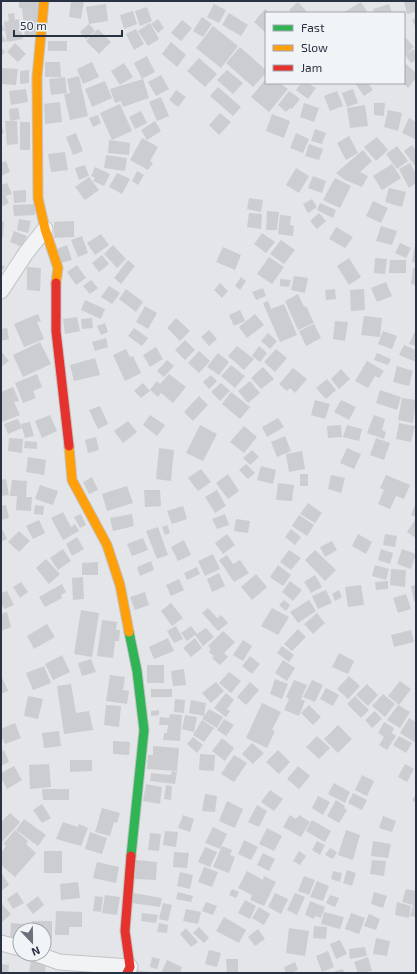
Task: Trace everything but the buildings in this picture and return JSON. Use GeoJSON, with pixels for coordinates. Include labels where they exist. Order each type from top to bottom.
{"type":"FeatureCollection","features":[{"type":"Feature","properties":{"kind":"street"},"geometry":{"type":"LineString","coordinates":[[44,1],[37,77],[38,198],[44,229],[58,268],[55,296],[56,331],[60,373],[66,407],[72,480],[107,545],[120,585],[137,672],[144,730],[127,893],[125,931],[128,970],[59,962],[52,959]]}},
{"type":"Feature","properties":{"kind":"street"},"geometry":{"type":"LineString","coordinates":[[1,291],[44,229]]}},
{"type":"Feature","properties":{"kind":"street"},"geometry":{"type":"LineString","coordinates":[[1,943],[12,946]]}},
{"type":"Feature","properties":{"kind":"traffic: fast"},"geometry":{"type":"LineString","coordinates":[[129,632],[137,671],[144,730],[131,856]]}},
{"type":"Feature","properties":{"kind":"traffic: slow"},"geometry":{"type":"LineString","coordinates":[[44,1],[37,77],[38,198],[45,229],[58,268],[56,283]]}},
{"type":"Feature","properties":{"kind":"traffic: slow"},"geometry":{"type":"LineString","coordinates":[[69,446],[72,480],[107,545],[120,585],[129,632]]}},
{"type":"Feature","properties":{"kind":"traffic: jam"},"geometry":{"type":"LineString","coordinates":[[56,283],[56,331],[69,446]]}},
{"type":"Feature","properties":{"kind":"traffic: jam"},"geometry":{"type":"LineString","coordinates":[[127,973],[130,967],[125,931],[131,856]]}}]}
